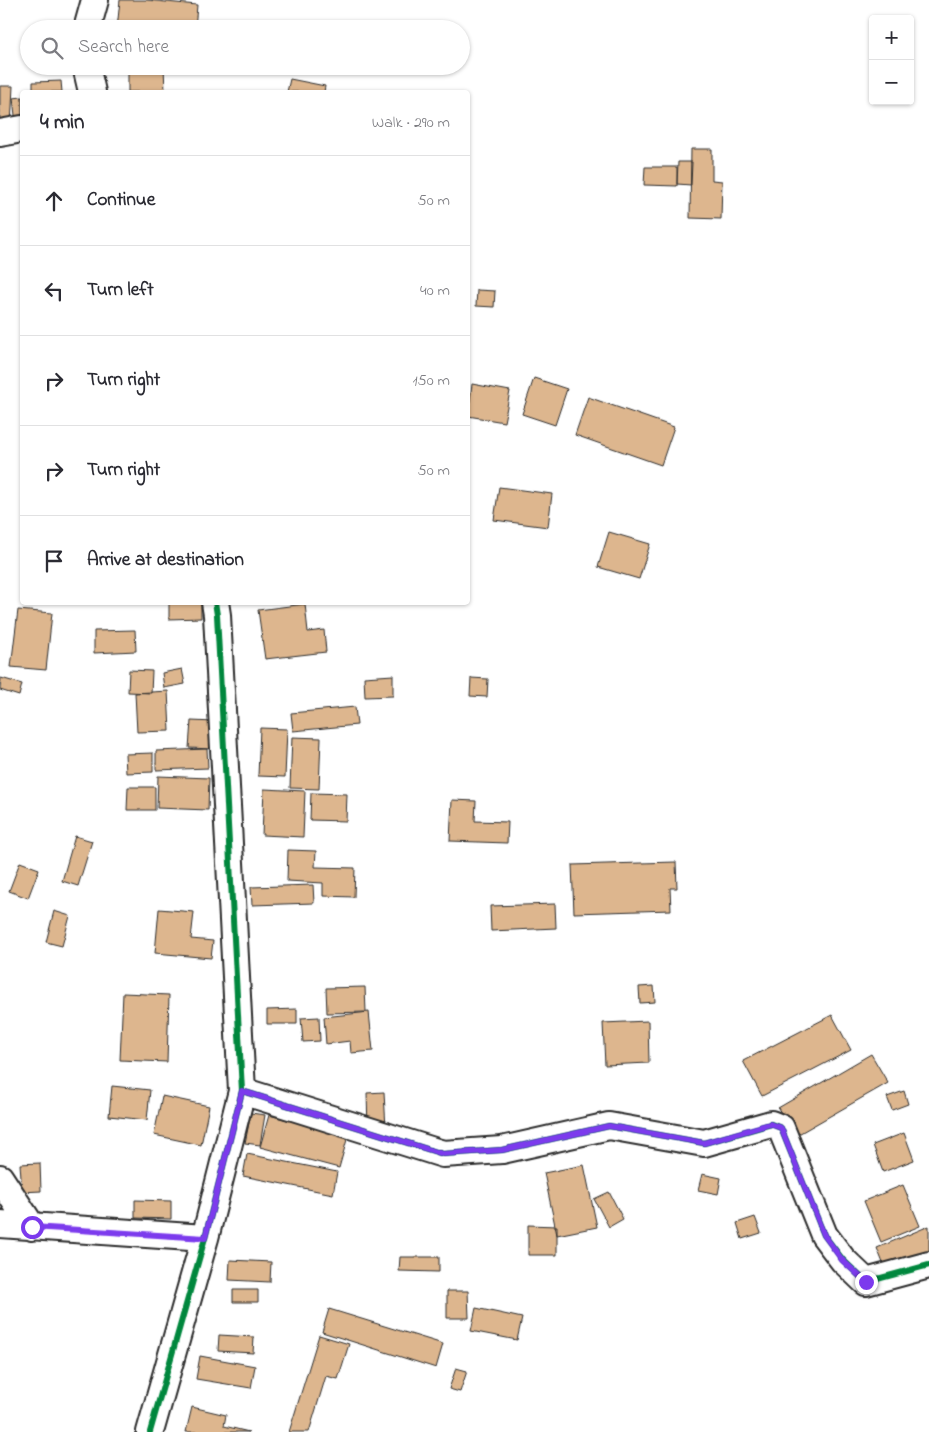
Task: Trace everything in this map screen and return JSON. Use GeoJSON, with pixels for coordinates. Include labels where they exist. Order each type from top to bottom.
{"type":"FeatureCollection","features":[{"type":"Feature","properties":{"kind":"street"},"geometry":{"type":"LineString","coordinates":[[89,20],[94,0]]}},
{"type":"Feature","properties":{"kind":"street"},"geometry":{"type":"LineString","coordinates":[[88,75],[92,90]]}},
{"type":"Feature","properties":{"kind":"street"},"geometry":{"type":"LineString","coordinates":[[0,133],[20,129]]}},
{"type":"Feature","properties":{"kind":"street"},"geometry":{"type":"LineString","coordinates":[[150,1432],[205,1238],[242,1091],[215,605]]}},
{"type":"Feature","properties":{"kind":"street"},"geometry":{"type":"LineString","coordinates":[[242,1091],[443,1154],[502,1150],[609,1126],[704,1143],[770,1124],[781,1128],[824,1235],[842,1260],[866,1282],[929,1265]]}},
{"type":"Feature","properties":{"kind":"street"},"geometry":{"type":"LineString","coordinates":[[0,1178],[32,1227]]}},
{"type":"Feature","properties":{"kind":"street"},"geometry":{"type":"LineString","coordinates":[[0,1224],[205,1238]]}},
{"type":"Feature","properties":{"kind":"building"},"geometry":{"type":"Polygon","coordinates":[[[120,0],[146,0],[197,5],[196,20],[118,20],[120,0]]]}},
{"type":"Feature","properties":{"kind":"building"},"geometry":{"type":"Polygon","coordinates":[[[128,75],[164,75],[165,90],[128,90],[128,75]]]}},
{"type":"Feature","properties":{"kind":"building"},"geometry":{"type":"Polygon","coordinates":[[[290,79],[325,86],[324,90],[287,90],[290,79]]]}},
{"type":"Feature","properties":{"kind":"building"},"geometry":{"type":"Polygon","coordinates":[[[61,81],[62,90],[33,90],[33,82],[61,81]]]}},
{"type":"Feature","properties":{"kind":"building"},"geometry":{"type":"Polygon","coordinates":[[[0,86],[13,86],[11,126],[0,126],[0,86]]]}},
{"type":"Feature","properties":{"kind":"building"},"geometry":{"type":"Polygon","coordinates":[[[20,97],[20,123],[16,124],[13,98],[20,97]]]}},
{"type":"Feature","properties":{"kind":"building"},"geometry":{"type":"Polygon","coordinates":[[[691,149],[712,149],[712,180],[722,181],[721,219],[690,218],[691,149]]]}},
{"type":"Feature","properties":{"kind":"building"},"geometry":{"type":"Polygon","coordinates":[[[678,162],[692,162],[691,185],[677,184],[678,162]]]}},
{"type":"Feature","properties":{"kind":"building"},"geometry":{"type":"Polygon","coordinates":[[[645,167],[677,167],[677,186],[644,185],[645,167]]]}},
{"type":"Feature","properties":{"kind":"building"},"geometry":{"type":"Polygon","coordinates":[[[477,290],[495,291],[494,307],[476,306],[477,290]]]}},
{"type":"Feature","properties":{"kind":"building"},"geometry":{"type":"Polygon","coordinates":[[[534,378],[567,389],[555,425],[522,414],[534,378]]]}},
{"type":"Feature","properties":{"kind":"building"},"geometry":{"type":"Polygon","coordinates":[[[472,384],[510,391],[504,422],[470,416],[472,384]]]}},
{"type":"Feature","properties":{"kind":"building"},"geometry":{"type":"Polygon","coordinates":[[[588,397],[674,427],[661,465],[575,435],[588,397]]]}},
{"type":"Feature","properties":{"kind":"building"},"geometry":{"type":"Polygon","coordinates":[[[499,487],[552,494],[548,527],[494,520],[499,487]]]}},
{"type":"Feature","properties":{"kind":"building"},"geometry":{"type":"Polygon","coordinates":[[[609,532],[650,544],[639,579],[598,567],[609,532]]]}},
{"type":"Feature","properties":{"kind":"building"},"geometry":{"type":"Polygon","coordinates":[[[169,605],[201,605],[201,618],[169,619],[169,605]]]}},
{"type":"Feature","properties":{"kind":"building"},"geometry":{"type":"Polygon","coordinates":[[[305,605],[308,632],[324,630],[326,652],[265,659],[258,610],[305,605]]]}},
{"type":"Feature","properties":{"kind":"building"},"geometry":{"type":"Polygon","coordinates":[[[18,610],[52,613],[46,670],[11,667],[18,610]]]}},
{"type":"Feature","properties":{"kind":"building"},"geometry":{"type":"Polygon","coordinates":[[[135,630],[136,651],[94,653],[94,631],[135,630]]]}},
{"type":"Feature","properties":{"kind":"building"},"geometry":{"type":"Polygon","coordinates":[[[182,669],[185,684],[164,688],[162,673],[182,669]]]}},
{"type":"Feature","properties":{"kind":"building"},"geometry":{"type":"Polygon","coordinates":[[[129,670],[152,671],[151,693],[128,692],[129,670]]]}},
{"type":"Feature","properties":{"kind":"building"},"geometry":{"type":"Polygon","coordinates":[[[393,675],[393,696],[365,697],[364,677],[393,675]]]}},
{"type":"Feature","properties":{"kind":"building"},"geometry":{"type":"Polygon","coordinates":[[[1,678],[22,684],[19,696],[0,690],[1,678]]]}},
{"type":"Feature","properties":{"kind":"building"},"geometry":{"type":"Polygon","coordinates":[[[471,678],[488,679],[487,697],[470,696],[471,678]]]}},
{"type":"Feature","properties":{"kind":"building"},"geometry":{"type":"Polygon","coordinates":[[[168,691],[170,731],[137,732],[135,693],[168,691]]]}},
{"type":"Feature","properties":{"kind":"building"},"geometry":{"type":"Polygon","coordinates":[[[355,707],[357,725],[293,731],[291,713],[355,707]]]}},
{"type":"Feature","properties":{"kind":"building"},"geometry":{"type":"Polygon","coordinates":[[[191,721],[215,722],[213,749],[189,748],[191,721]]]}},
{"type":"Feature","properties":{"kind":"building"},"geometry":{"type":"Polygon","coordinates":[[[260,728],[287,729],[285,777],[258,776],[260,728]]]}},
{"type":"Feature","properties":{"kind":"building"},"geometry":{"type":"Polygon","coordinates":[[[292,737],[321,738],[319,789],[290,788],[292,737]]]}},
{"type":"Feature","properties":{"kind":"building"},"geometry":{"type":"Polygon","coordinates":[[[207,749],[208,768],[156,770],[156,751],[207,749]]]}},
{"type":"Feature","properties":{"kind":"building"},"geometry":{"type":"Polygon","coordinates":[[[153,753],[153,772],[126,773],[125,754],[153,753]]]}},
{"type":"Feature","properties":{"kind":"building"},"geometry":{"type":"Polygon","coordinates":[[[158,776],[209,778],[208,810],[157,808],[158,776]]]}},
{"type":"Feature","properties":{"kind":"building"},"geometry":{"type":"Polygon","coordinates":[[[128,787],[155,787],[155,810],[127,810],[128,787]]]}},
{"type":"Feature","properties":{"kind":"building"},"geometry":{"type":"Polygon","coordinates":[[[264,789],[305,791],[303,837],[262,835],[264,789]]]}},
{"type":"Feature","properties":{"kind":"building"},"geometry":{"type":"Polygon","coordinates":[[[311,793],[347,794],[346,821],[310,820],[311,793]]]}},
{"type":"Feature","properties":{"kind":"building"},"geometry":{"type":"Polygon","coordinates":[[[452,800],[476,801],[475,821],[508,822],[507,843],[450,841],[452,800]]]}},
{"type":"Feature","properties":{"kind":"building"},"geometry":{"type":"Polygon","coordinates":[[[75,836],[92,841],[78,886],[62,881],[75,836]]]}},
{"type":"Feature","properties":{"kind":"building"},"geometry":{"type":"Polygon","coordinates":[[[288,850],[316,851],[315,867],[355,868],[354,897],[323,896],[323,883],[287,881],[288,850]]]}},
{"type":"Feature","properties":{"kind":"building"},"geometry":{"type":"Polygon","coordinates":[[[20,862],[39,869],[28,898],[9,891],[20,862]]]}},
{"type":"Feature","properties":{"kind":"building"},"geometry":{"type":"Polygon","coordinates":[[[676,862],[677,888],[670,888],[671,910],[574,913],[572,865],[676,862]]]}},
{"type":"Feature","properties":{"kind":"building"},"geometry":{"type":"Polygon","coordinates":[[[313,885],[314,903],[252,905],[251,887],[313,885]]]}},
{"type":"Feature","properties":{"kind":"building"},"geometry":{"type":"Polygon","coordinates":[[[555,904],[556,928],[491,931],[490,906],[555,904]]]}},
{"type":"Feature","properties":{"kind":"building"},"geometry":{"type":"Polygon","coordinates":[[[159,909],[194,912],[191,939],[213,941],[211,958],[155,953],[159,909]]]}},
{"type":"Feature","properties":{"kind":"building"},"geometry":{"type":"Polygon","coordinates":[[[54,911],[70,916],[62,946],[46,942],[54,911]]]}},
{"type":"Feature","properties":{"kind":"building"},"geometry":{"type":"Polygon","coordinates":[[[654,986],[655,1002],[640,1003],[639,987],[654,986]]]}},
{"type":"Feature","properties":{"kind":"building"},"geometry":{"type":"Polygon","coordinates":[[[365,987],[366,1012],[327,1013],[326,988],[365,987]]]}},
{"type":"Feature","properties":{"kind":"building"},"geometry":{"type":"Polygon","coordinates":[[[123,993],[169,995],[167,1062],[120,1060],[123,993]]]}},
{"type":"Feature","properties":{"kind":"building"},"geometry":{"type":"Polygon","coordinates":[[[297,1009],[297,1024],[267,1024],[267,1010],[297,1009]]]}},
{"type":"Feature","properties":{"kind":"building"},"geometry":{"type":"Polygon","coordinates":[[[369,1012],[373,1051],[351,1053],[350,1041],[326,1044],[324,1017],[369,1012]]]}},
{"type":"Feature","properties":{"kind":"building"},"geometry":{"type":"Polygon","coordinates":[[[832,1015],[851,1050],[762,1096],[743,1061],[832,1015]]]}},
{"type":"Feature","properties":{"kind":"building"},"geometry":{"type":"Polygon","coordinates":[[[319,1017],[320,1041],[303,1042],[301,1018],[319,1017]]]}},
{"type":"Feature","properties":{"kind":"building"},"geometry":{"type":"Polygon","coordinates":[[[648,1021],[649,1063],[605,1065],[603,1023],[648,1021]]]}},
{"type":"Feature","properties":{"kind":"building"},"geometry":{"type":"Polygon","coordinates":[[[871,1054],[888,1083],[795,1136],[778,1108],[871,1054]]]}},
{"type":"Feature","properties":{"kind":"building"},"geometry":{"type":"Polygon","coordinates":[[[112,1086],[150,1090],[147,1120],[109,1116],[112,1086]]]}},
{"type":"Feature","properties":{"kind":"building"},"geometry":{"type":"Polygon","coordinates":[[[904,1091],[908,1104],[892,1110],[887,1097],[904,1091]]]}},
{"type":"Feature","properties":{"kind":"building"},"geometry":{"type":"Polygon","coordinates":[[[384,1092],[386,1129],[368,1130],[367,1093],[384,1092]]]}},
{"type":"Feature","properties":{"kind":"building"},"geometry":{"type":"Polygon","coordinates":[[[162,1096],[209,1106],[201,1145],[154,1135],[162,1096]]]}},
{"type":"Feature","properties":{"kind":"building"},"geometry":{"type":"Polygon","coordinates":[[[251,1113],[265,1115],[260,1145],[245,1143],[251,1113]]]}},
{"type":"Feature","properties":{"kind":"building"},"geometry":{"type":"Polygon","coordinates":[[[269,1115],[348,1136],[339,1168],[260,1147],[269,1115]]]}},
{"type":"Feature","properties":{"kind":"building"},"geometry":{"type":"Polygon","coordinates":[[[904,1133],[914,1160],[883,1172],[873,1145],[904,1133]]]}},
{"type":"Feature","properties":{"kind":"building"},"geometry":{"type":"Polygon","coordinates":[[[247,1154],[337,1172],[333,1194],[243,1176],[247,1154]]]}},
{"type":"Feature","properties":{"kind":"building"},"geometry":{"type":"Polygon","coordinates":[[[40,1163],[41,1191],[22,1192],[20,1164],[40,1163]]]}},
{"type":"Feature","properties":{"kind":"building"},"geometry":{"type":"Polygon","coordinates":[[[584,1165],[597,1227],[557,1235],[544,1173],[584,1165]]]}},
{"type":"Feature","properties":{"kind":"building"},"geometry":{"type":"Polygon","coordinates":[[[702,1174],[721,1178],[718,1194],[698,1190],[702,1174]]]}},
{"type":"Feature","properties":{"kind":"building"},"geometry":{"type":"Polygon","coordinates":[[[903,1185],[920,1226],[881,1242],[864,1201],[903,1185]]]}},
{"type":"Feature","properties":{"kind":"building"},"geometry":{"type":"Polygon","coordinates":[[[609,1192],[623,1219],[609,1227],[594,1199],[609,1192]]]}},
{"type":"Feature","properties":{"kind":"building"},"geometry":{"type":"Polygon","coordinates":[[[135,1200],[171,1201],[171,1219],[135,1218],[135,1200]]]}},
{"type":"Feature","properties":{"kind":"building"},"geometry":{"type":"Polygon","coordinates":[[[755,1217],[761,1233],[742,1239],[737,1223],[755,1217]]]}},
{"type":"Feature","properties":{"kind":"building"},"geometry":{"type":"Polygon","coordinates":[[[528,1225],[557,1226],[557,1255],[528,1255],[528,1225]]]}},
{"type":"Feature","properties":{"kind":"building"},"geometry":{"type":"Polygon","coordinates":[[[929,1226],[929,1256],[887,1273],[877,1248],[929,1226]]]}},
{"type":"Feature","properties":{"kind":"building"},"geometry":{"type":"Polygon","coordinates":[[[400,1257],[439,1257],[439,1272],[399,1271],[400,1257]]]}},
{"type":"Feature","properties":{"kind":"building"},"geometry":{"type":"Polygon","coordinates":[[[230,1260],[271,1262],[270,1282],[229,1280],[230,1260]]]}},
{"type":"Feature","properties":{"kind":"building"},"geometry":{"type":"Polygon","coordinates":[[[233,1290],[258,1290],[258,1302],[233,1302],[233,1290]]]}},
{"type":"Feature","properties":{"kind":"building"},"geometry":{"type":"Polygon","coordinates":[[[447,1291],[468,1291],[469,1318],[447,1318],[447,1291]]]}},
{"type":"Feature","properties":{"kind":"building"},"geometry":{"type":"Polygon","coordinates":[[[476,1308],[522,1318],[517,1340],[471,1331],[476,1308]]]}},
{"type":"Feature","properties":{"kind":"building"},"geometry":{"type":"Polygon","coordinates":[[[329,1309],[443,1344],[436,1368],[322,1332],[329,1309]]]}},
{"type":"Feature","properties":{"kind":"building"},"geometry":{"type":"Polygon","coordinates":[[[219,1335],[254,1337],[253,1353],[218,1351],[219,1335]]]}},
{"type":"Feature","properties":{"kind":"building"},"geometry":{"type":"Polygon","coordinates":[[[319,1335],[349,1344],[338,1379],[326,1376],[309,1432],[289,1432],[319,1335]]]}},
{"type":"Feature","properties":{"kind":"building"},"geometry":{"type":"Polygon","coordinates":[[[200,1356],[255,1366],[251,1388],[196,1379],[200,1356]]]}},
{"type":"Feature","properties":{"kind":"building"},"geometry":{"type":"Polygon","coordinates":[[[456,1368],[467,1371],[460,1392],[449,1389],[456,1368]]]}},
{"type":"Feature","properties":{"kind":"building"},"geometry":{"type":"Polygon","coordinates":[[[192,1407],[226,1415],[224,1426],[249,1432],[186,1432],[192,1407]]]}},
{"type":"Feature","properties":{"kind":"cycle path"},"geometry":{"type":"LineString","coordinates":[[150,1432],[205,1238],[242,1091],[215,605]]}},
{"type":"Feature","properties":{"kind":"cycle path"},"geometry":{"type":"LineString","coordinates":[[242,1091],[443,1154],[502,1150],[609,1126],[704,1143],[771,1124],[781,1128],[824,1235],[843,1260],[866,1282],[929,1265]]}},
{"type":"Feature","properties":{"kind":"route"},"geometry":{"type":"LineString","coordinates":[[32,1227],[205,1238],[242,1091],[443,1154],[502,1150],[609,1126],[704,1143],[770,1124],[781,1128],[824,1235],[842,1260],[866,1282]]}}]}
